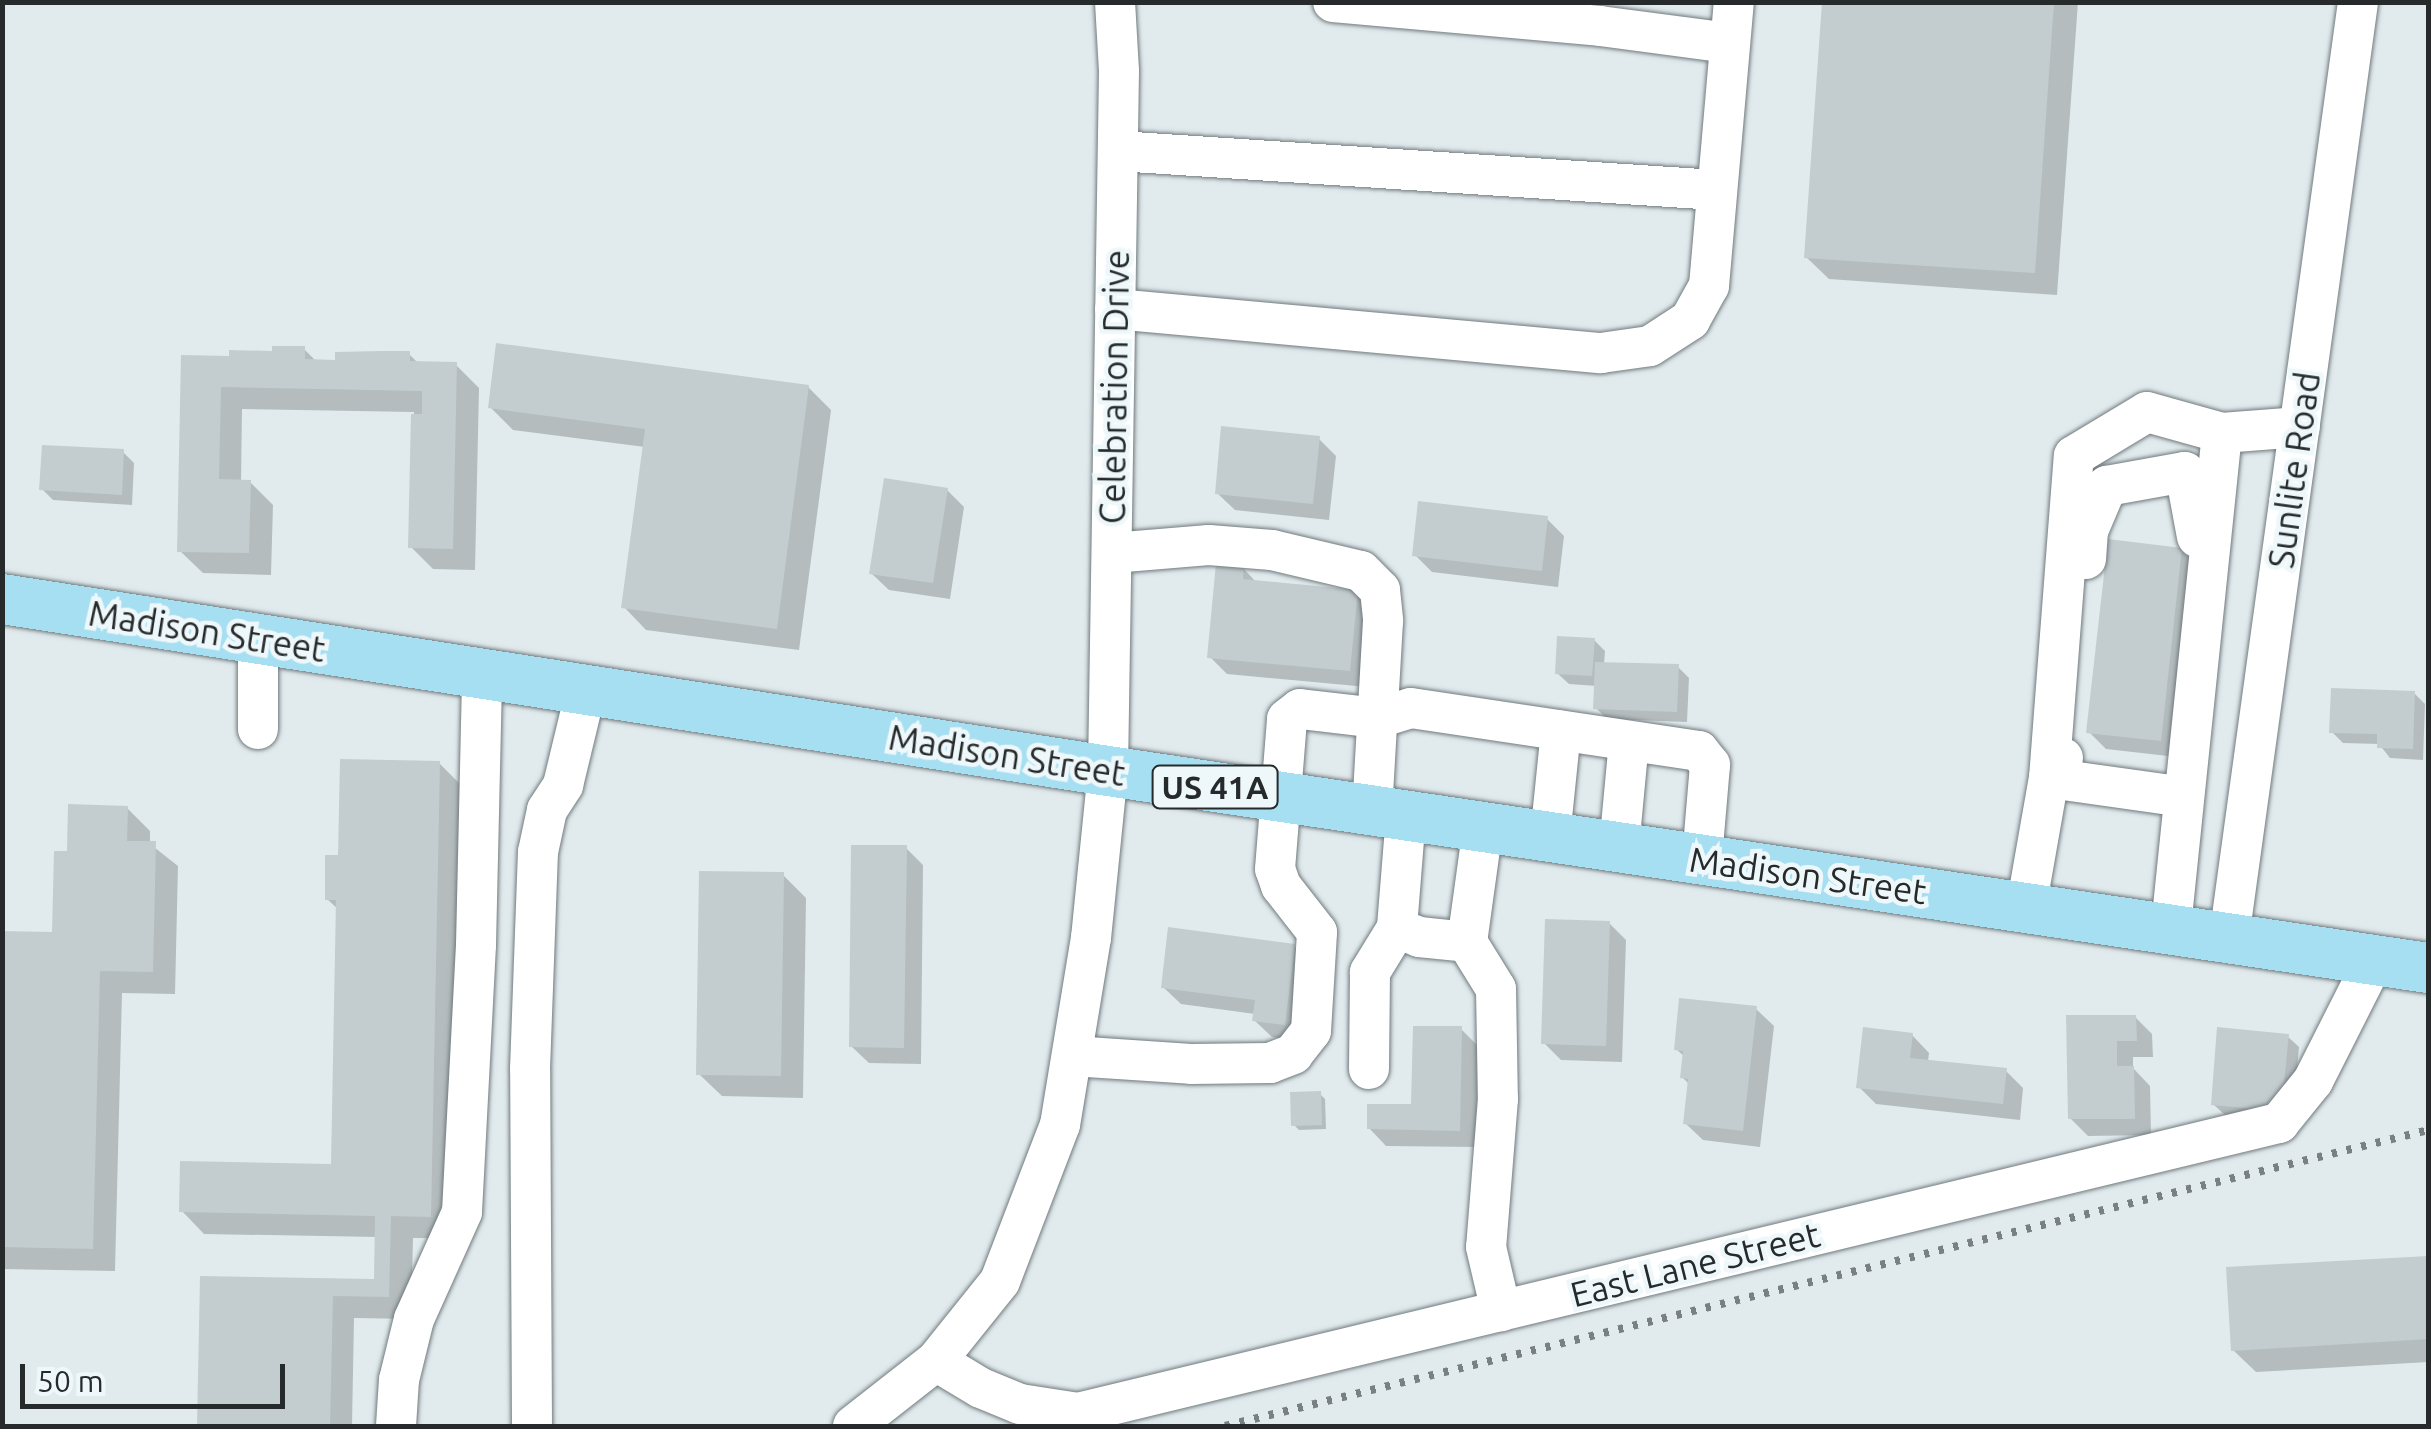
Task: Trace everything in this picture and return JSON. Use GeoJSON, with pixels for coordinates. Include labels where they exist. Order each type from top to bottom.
{"type":"FeatureCollection","features":[{"type":"Feature","properties":{"kind":"main road","name":"Madison Street"},"geometry":{"type":"LineString","coordinates":[[2,599],[1108,771],[2428,968]]}},
{"type":"Feature","properties":{"kind":"street","name":"Celebration Drive"},"geometry":{"type":"LineString","coordinates":[[1108,771],[1118,151],[1116,2]]}},
{"type":"Feature","properties":{"kind":"street"},"geometry":{"type":"LineString","coordinates":[[1333,2],[1600,26],[1730,44]]}},
{"type":"Feature","properties":{"kind":"street"},"geometry":{"type":"LineString","coordinates":[[1116,309],[1601,354],[1650,346],[1690,320],[1709,286],[1734,2]]}},
{"type":"Feature","properties":{"kind":"street","name":"Sunlite Road"},"geometry":{"type":"LineString","coordinates":[[2230,938],[2358,2]]}},
{"type":"Feature","properties":{"kind":"street"},"geometry":{"type":"LineString","coordinates":[[1118,151],[1718,190]]}},
{"type":"Feature","properties":{"kind":"street"},"geometry":{"type":"LineString","coordinates":[[2026,908],[2050,778],[2074,456],[2147,412],[2222,433],[2300,427]]}},
{"type":"Feature","properties":{"kind":"street"},"geometry":{"type":"LineString","coordinates":[[2171,930],[2222,433]]}},
{"type":"Feature","properties":{"kind":"street"},"geometry":{"type":"LineString","coordinates":[[2050,778],[2072,745],[2088,531],[2107,486],[2185,472],[2194,505],[2204,600]]}},
{"type":"Feature","properties":{"kind":"street"},"geometry":{"type":"LineString","coordinates":[[1112,553],[1209,545],[1272,550],[1361,571],[1380,590],[1378,718],[1398,928],[1370,972],[1369,1070]]}},
{"type":"Feature","properties":{"kind":"street"},"geometry":{"type":"LineString","coordinates":[[258,639],[258,730]]}},
{"type":"Feature","properties":{"kind":"street"},"geometry":{"type":"LineString","coordinates":[[396,1426],[398,1380],[414,1320],[462,1212],[482,674]]}},
{"type":"Feature","properties":{"kind":"street"},"geometry":{"type":"LineString","coordinates":[[532,1426],[530,1069],[538,852],[547,810],[563,785],[586,690]]}},
{"type":"Feature","properties":{"kind":"street"},"geometry":{"type":"LineString","coordinates":[[1072,1056],[1190,1064],[1270,1063],[1292,1054],[1311,1030],[1316,1010],[1317,932],[1281,886],[1275,869],[1287,720],[1300,709],[1378,718],[1411,708],[1699,751],[1710,765],[1702,860]]}},
{"type":"Feature","properties":{"kind":"street"},"geometry":{"type":"LineString","coordinates":[[1550,837],[1561,730]]}},
{"type":"Feature","properties":{"kind":"street"},"geometry":{"type":"LineString","coordinates":[[1619,847],[1630,740]]}},
{"type":"Feature","properties":{"kind":"street"},"geometry":{"type":"LineString","coordinates":[[853,1426],[936,1361],[1000,1281],[1060,1125],[1092,938],[1108,771]]}},
{"type":"Feature","properties":{"kind":"street"},"geometry":{"type":"LineString","coordinates":[[2050,778],[2184,797]]}},
{"type":"Feature","properties":{"kind":"street"},"geometry":{"type":"LineString","coordinates":[[480,806],[547,810]]}},
{"type":"Feature","properties":{"kind":"street"},"geometry":{"type":"LineString","coordinates":[[1483,827],[1467,942],[1496,989],[1498,1100],[1486,1246],[1501,1311]]}},
{"type":"Feature","properties":{"kind":"street"},"geometry":{"type":"LineString","coordinates":[[1398,928],[1419,937],[1467,942]]}},
{"type":"Feature","properties":{"kind":"street","name":"East Lane Street"},"geometry":{"type":"LineString","coordinates":[[936,1361],[981,1388],[1020,1404],[1078,1413],[2279,1123],[2313,1080],[2373,962]]}},
{"type":"Feature","properties":{"kind":"building"},"geometry":{"type":"Polygon","coordinates":[[[1822,2],[2054,2],[2035,273],[1804,258],[1822,2]]]}},
{"type":"Feature","properties":{"kind":"building"},"geometry":{"type":"Polygon","coordinates":[[[496,343],[809,385],[777,629],[621,608],[645,429],[488,408],[496,343]]]}},
{"type":"Feature","properties":{"kind":"building"},"geometry":{"type":"Polygon","coordinates":[[[272,346],[305,346],[305,359],[335,360],[335,352],[410,351],[410,361],[457,362],[453,549],[408,548],[411,414],[422,414],[422,391],[221,387],[219,479],[251,480],[249,553],[177,552],[181,355],[229,356],[229,350],[272,351],[272,346]]]}},
{"type":"Feature","properties":{"kind":"building"},"geometry":{"type":"Polygon","coordinates":[[[1221,426],[1320,436],[1313,504],[1215,494],[1221,426]]]}},
{"type":"Feature","properties":{"kind":"building"},"geometry":{"type":"Polygon","coordinates":[[[42,445],[124,449],[122,495],[39,490],[42,445]]]}},
{"type":"Feature","properties":{"kind":"building"},"geometry":{"type":"Polygon","coordinates":[[[884,478],[948,488],[933,583],[869,574],[884,478]]]}},
{"type":"Feature","properties":{"kind":"building"},"geometry":{"type":"Polygon","coordinates":[[[1418,501],[1548,516],[1542,571],[1412,556],[1418,501]]]}},
{"type":"Feature","properties":{"kind":"building"},"geometry":{"type":"Polygon","coordinates":[[[2108,539],[2182,548],[2161,741],[2086,733],[2108,539]]]}},
{"type":"Feature","properties":{"kind":"building"},"geometry":{"type":"Polygon","coordinates":[[[1216,563],[1244,566],[1243,579],[1358,590],[1350,671],[1207,658],[1216,563]]]}},
{"type":"Feature","properties":{"kind":"building"},"geometry":{"type":"Polygon","coordinates":[[[1557,636],[1595,638],[1592,676],[1555,674],[1557,636]]]}},
{"type":"Feature","properties":{"kind":"building"},"geometry":{"type":"Polygon","coordinates":[[[1595,662],[1679,664],[1677,712],[1593,709],[1595,662]]]}},
{"type":"Feature","properties":{"kind":"building"},"geometry":{"type":"Polygon","coordinates":[[[2331,688],[2415,691],[2413,749],[2377,748],[2377,734],[2329,733],[2331,688]]]}},
{"type":"Feature","properties":{"kind":"building"},"geometry":{"type":"Polygon","coordinates":[[[340,759],[440,761],[431,1217],[391,1216],[389,1297],[333,1296],[330,1426],[197,1426],[200,1276],[374,1279],[375,1216],[179,1212],[180,1161],[331,1164],[336,900],[325,900],[325,855],[338,855],[340,759]]]}},
{"type":"Feature","properties":{"kind":"building"},"geometry":{"type":"Polygon","coordinates":[[[68,804],[128,806],[127,841],[156,841],[153,972],[100,971],[93,1249],[2,1247],[2,931],[52,932],[54,851],[67,851],[68,804]]]}},
{"type":"Feature","properties":{"kind":"building"},"geometry":{"type":"Polygon","coordinates":[[[851,845],[907,845],[904,1048],[849,1047],[851,845]]]}},
{"type":"Feature","properties":{"kind":"building"},"geometry":{"type":"Polygon","coordinates":[[[699,871],[784,872],[781,1076],[696,1075],[699,871]]]}},
{"type":"Feature","properties":{"kind":"building"},"geometry":{"type":"Polygon","coordinates":[[[1545,919],[1610,921],[1606,1046],[1541,1044],[1545,919]]]}},
{"type":"Feature","properties":{"kind":"building"},"geometry":{"type":"Polygon","coordinates":[[[1168,927],[1295,944],[1285,1025],[1252,1021],[1255,1000],[1161,988],[1168,927]]]}},
{"type":"Feature","properties":{"kind":"building"},"geometry":{"type":"Polygon","coordinates":[[[1679,998],[1757,1006],[1743,1131],[1683,1124],[1688,1079],[1680,1078],[1683,1051],[1674,1050],[1679,998]]]}},
{"type":"Feature","properties":{"kind":"building"},"geometry":{"type":"Polygon","coordinates":[[[2066,1015],[2136,1015],[2137,1041],[2117,1041],[2117,1066],[2134,1066],[2135,1119],[2068,1119],[2066,1015]]]}},
{"type":"Feature","properties":{"kind":"building"},"geometry":{"type":"Polygon","coordinates":[[[1413,1026],[1462,1026],[1460,1131],[1367,1129],[1367,1104],[1411,1104],[1413,1026]]]}},
{"type":"Feature","properties":{"kind":"building"},"geometry":{"type":"Polygon","coordinates":[[[1863,1027],[1913,1033],[1910,1058],[2007,1068],[2003,1104],[1856,1088],[1863,1027]]]}},
{"type":"Feature","properties":{"kind":"building"},"geometry":{"type":"Polygon","coordinates":[[[2217,1027],[2289,1034],[2281,1111],[2211,1105],[2217,1027]]]}},
{"type":"Feature","properties":{"kind":"building"},"geometry":{"type":"Polygon","coordinates":[[[1321,1091],[1322,1125],[1291,1126],[1290,1092],[1321,1091]]]}},
{"type":"Feature","properties":{"kind":"building"},"geometry":{"type":"Polygon","coordinates":[[[2428,1256],[2428,1339],[2231,1351],[2226,1267],[2428,1256]]]}},
{"type":"Feature","properties":{"kind":"railway"},"geometry":{"type":"LineString","coordinates":[[1225,1426],[2428,1130]]}}]}
